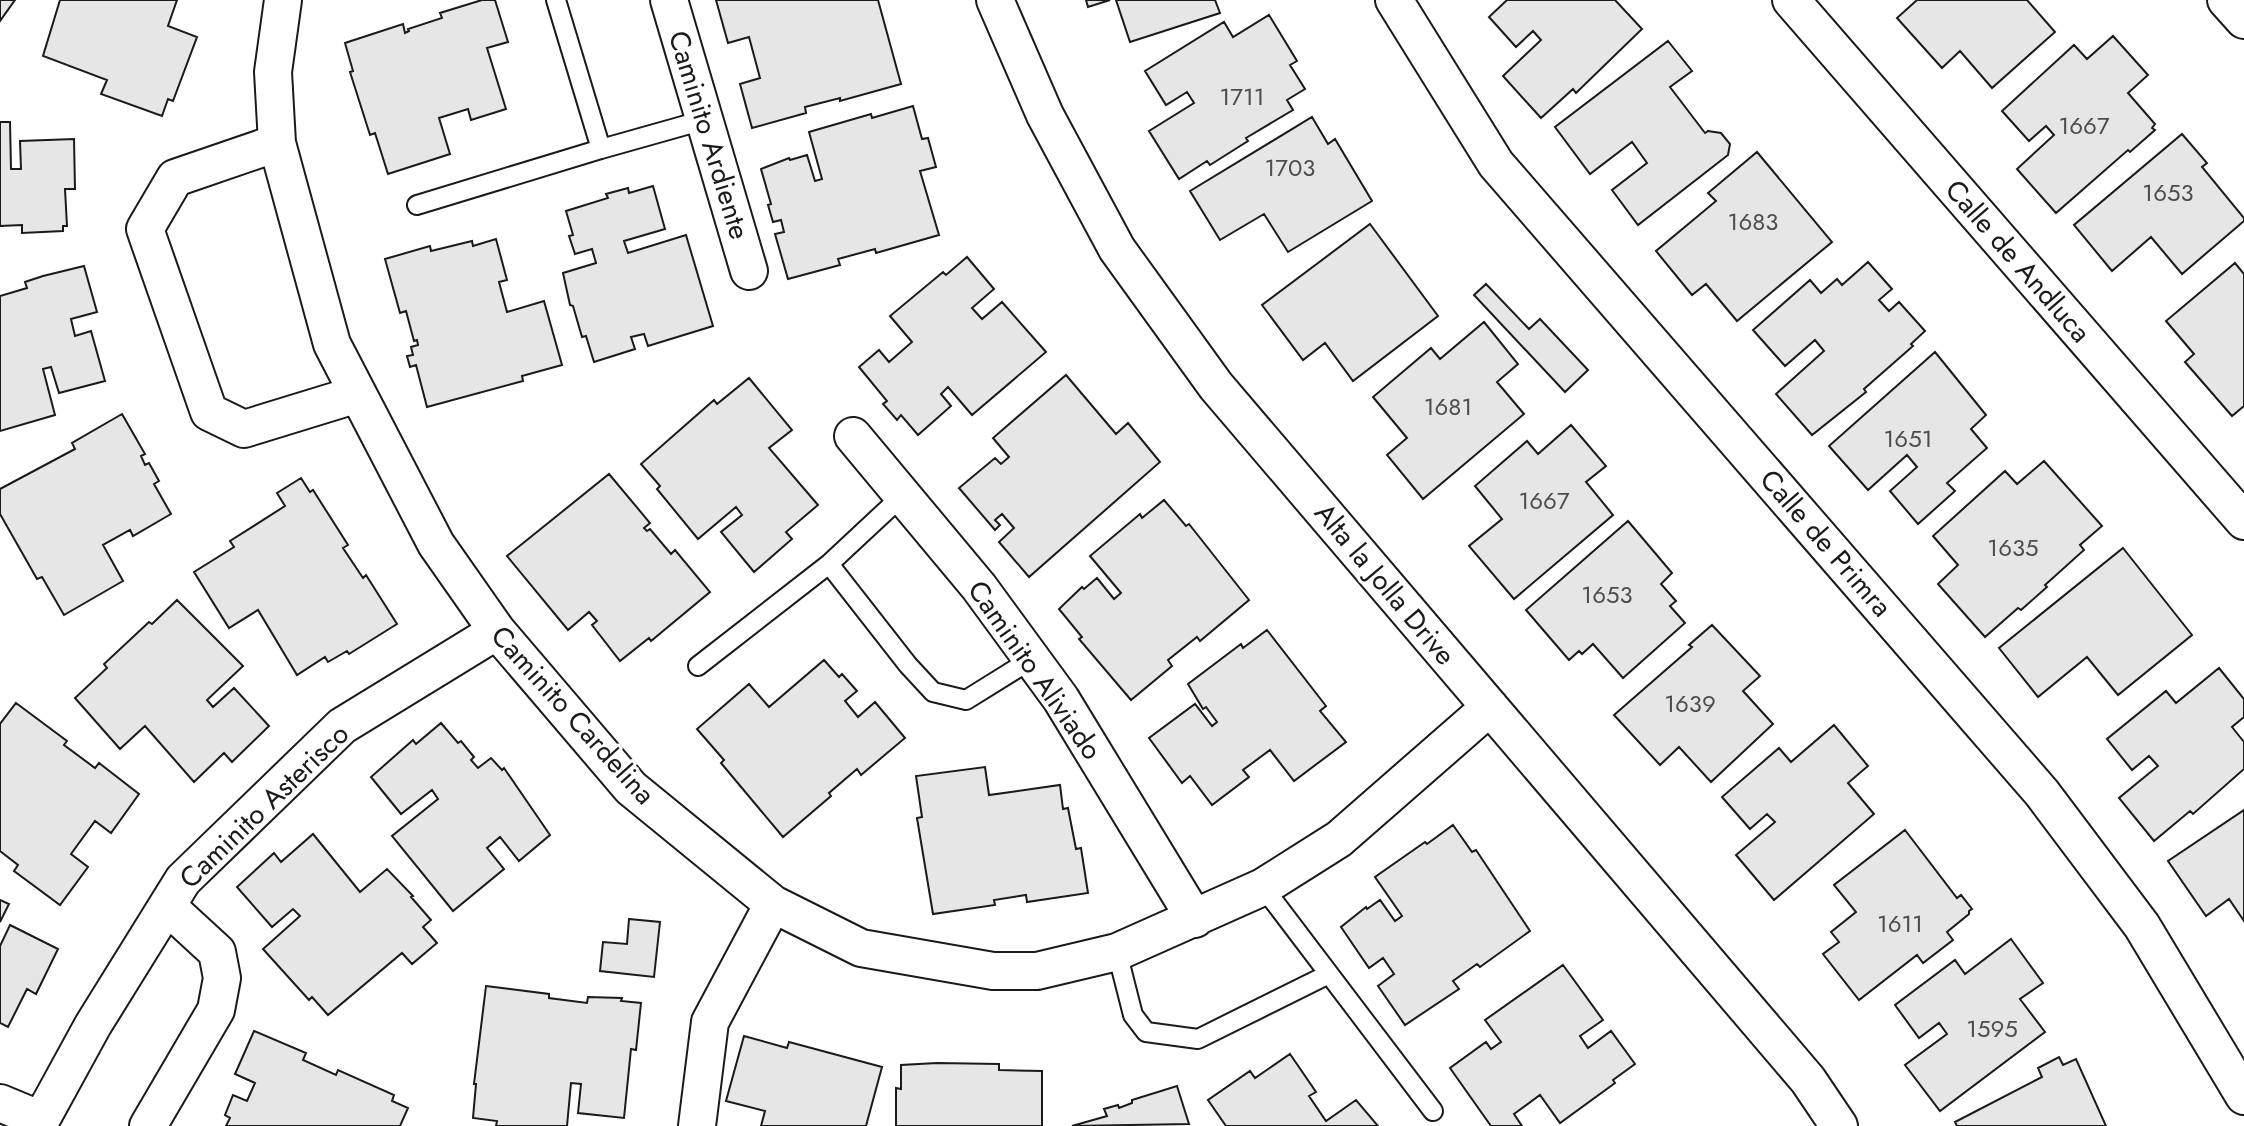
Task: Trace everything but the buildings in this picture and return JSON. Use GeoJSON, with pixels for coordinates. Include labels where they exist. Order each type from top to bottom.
{"type":"FeatureCollection","features":[{"type":"Feature","properties":{"kind":"street","name":"Caminito Cardelina"},"geometry":{"type":"LineString","coordinates":[[283,0],[273,72],[277,143],[332,344],[436,544],[497,631],[631,788],[773,904],[861,948],[993,971],[1037,971],[1117,952],[1263,887],[1339,839],[1490,707]]}},
{"type":"Feature","properties":{"kind":"street","name":"Caminito Ardiente"},"geometry":{"type":"LineString","coordinates":[[669,0],[749,271]]}},
{"type":"Feature","properties":{"kind":"street","name":"Alta la Jolla Drive"},"geometry":{"type":"LineString","coordinates":[[995,0],[1045,115],[1117,249],[1216,386],[1808,1080],[1839,1126]]}},
{"type":"Feature","properties":{"kind":"street","name":"Calle de Primra"},"geometry":{"type":"LineString","coordinates":[[1394,0],[1496,164],[2042,793],[2142,926],[2244,1096]]}},
{"type":"Feature","properties":{"kind":"street","name":"Calle de Andluca"},"geometry":{"type":"LineString","coordinates":[[1791,0],[2244,521]]}},
{"type":"Feature","properties":{"kind":"street"},"geometry":{"type":"LineString","coordinates":[[2226,0],[2244,20]]}},
{"type":"Feature","properties":{"kind":"street"},"geometry":{"type":"LineString","coordinates":[[277,143],[175,178],[145,229],[209,412],[244,429],[358,394]]}},
{"type":"Feature","properties":{"kind":"street","name":"Caminito Aliviado"},"geometry":{"type":"LineString","coordinates":[[853,436],[979,587],[1061,699],[1195,919]]}},
{"type":"Feature","properties":{"kind":"street","name":"Caminito Asterisco"},"geometry":{"type":"LineString","coordinates":[[0,1103],[48,1123],[93,1025],[183,880],[342,726],[497,631]]}},
{"type":"Feature","properties":{"kind":"street"},"geometry":{"type":"LineString","coordinates":[[697,1126],[710,1022],[773,904]]}},
{"type":"Feature","properties":{"kind":"street"},"geometry":{"type":"LineString","coordinates":[[148,1126],[216,1010],[222,978],[217,952],[167,906]]}},
{"type":"Feature","properties":{"kind":"lane"},"geometry":{"type":"LineString","coordinates":[[556,0],[601,149]]}},
{"type":"Feature","properties":{"kind":"lane"},"geometry":{"type":"LineString","coordinates":[[417,205],[704,120]]}},
{"type":"Feature","properties":{"kind":"lane"},"geometry":{"type":"LineString","coordinates":[[698,666],[829,564],[903,495]]}},
{"type":"Feature","properties":{"kind":"lane"},"geometry":{"type":"LineString","coordinates":[[829,564],[933,692],[966,700],[1032,659]]}},
{"type":"Feature","properties":{"kind":"lane"},"geometry":{"type":"LineString","coordinates":[[1263,887],[1433,1111]]}},
{"type":"Feature","properties":{"kind":"lane"},"geometry":{"type":"LineString","coordinates":[[1117,952],[1133,1015],[1146,1032],[1198,1039],[1329,974]]}}]}
